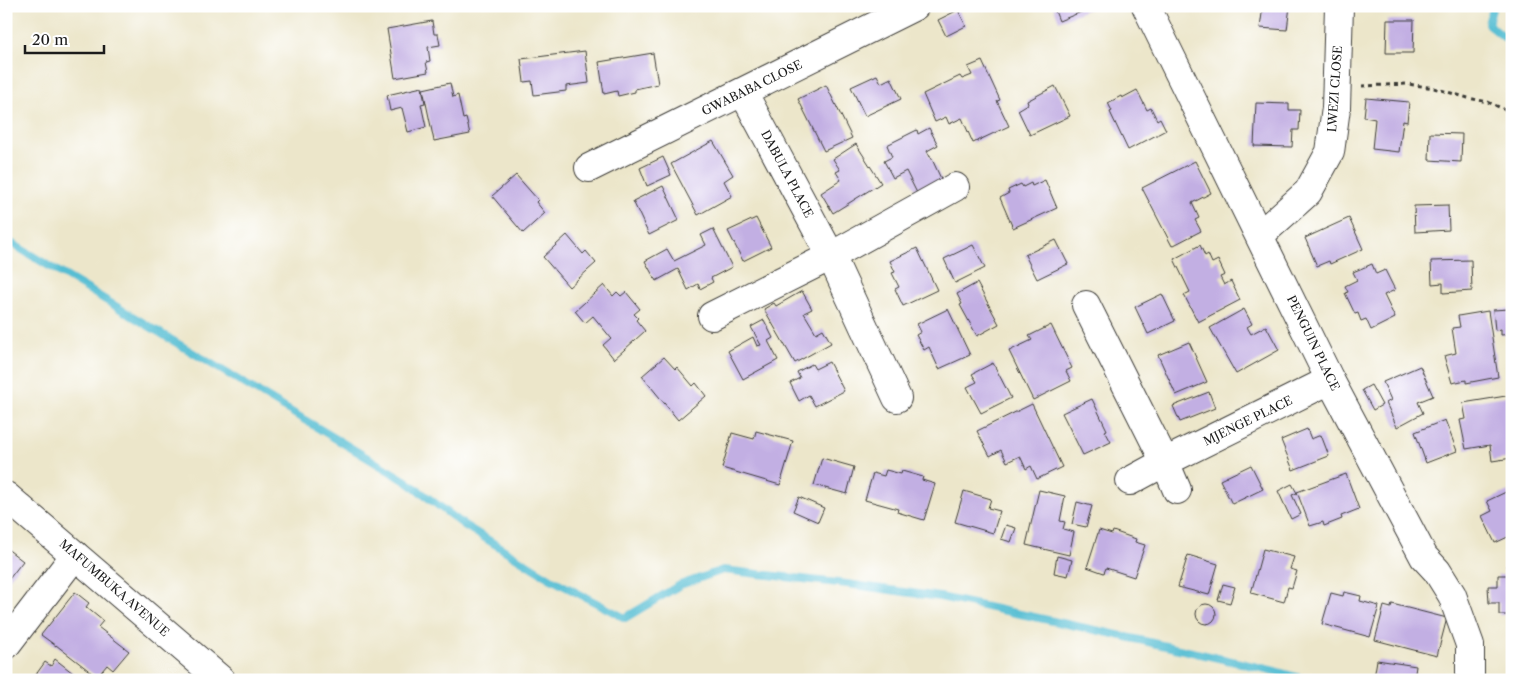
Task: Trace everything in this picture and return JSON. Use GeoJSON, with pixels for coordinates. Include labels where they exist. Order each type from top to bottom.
{"type":"FeatureCollection","features":[{"type":"Feature","properties":{"kind":"street","name":"GWABABA CLOSE"},"geometry":{"type":"LineString","coordinates":[[589,168],[915,6]]}},
{"type":"Feature","properties":{"kind":"street","name":"PENGUIN PLACE"},"geometry":{"type":"LineString","coordinates":[[1146,6],[1330,380],[1424,557],[1437,571],[1452,595],[1470,645],[1470,680]]}},
{"type":"Feature","properties":{"kind":"street","name":"LWEZI CLOSE"},"geometry":{"type":"LineString","coordinates":[[1260,235],[1308,192],[1330,152],[1336,108],[1339,6]]}},
{"type":"Feature","properties":{"kind":"street","name":"DABULA PLACE"},"geometry":{"type":"LineString","coordinates":[[744,92],[831,256],[897,398]]}},
{"type":"Feature","properties":{"kind":"street"},"geometry":{"type":"LineString","coordinates":[[712,316],[831,256],[955,187]]}},
{"type":"Feature","properties":{"kind":"street"},"geometry":{"type":"LineString","coordinates":[[1086,305],[1165,462],[1177,490]]}},
{"type":"Feature","properties":{"kind":"street","name":"MJENGE PLACE"},"geometry":{"type":"LineString","coordinates":[[1130,481],[1330,380]]}},
{"type":"Feature","properties":{"kind":"street","name":"MAFUMBUKA AVENUE"},"geometry":{"type":"LineString","coordinates":[[6,496],[221,680]]}},
{"type":"Feature","properties":{"kind":"street"},"geometry":{"type":"LineString","coordinates":[[6,646],[76,555]]}},
{"type":"Feature","properties":{"kind":"path"},"geometry":{"type":"LineString","coordinates":[[1337,89],[1370,85],[1408,84],[1434,88],[1488,102],[1512,113]]}},
{"type":"Feature","properties":{"kind":"building"},"geometry":{"type":"Polygon","coordinates":[[[1053,6],[1090,6],[1091,8],[1059,21],[1053,6]]]}},
{"type":"Feature","properties":{"kind":"building"},"geometry":{"type":"Polygon","coordinates":[[[1263,6],[1290,6],[1287,30],[1260,28],[1263,6]]]}},
{"type":"Feature","properties":{"kind":"building"},"geometry":{"type":"Polygon","coordinates":[[[958,10],[966,26],[946,36],[938,20],[958,10]]]}},
{"type":"Feature","properties":{"kind":"building"},"geometry":{"type":"Polygon","coordinates":[[[1387,20],[1414,20],[1413,53],[1386,53],[1387,20]]]}},
{"type":"Feature","properties":{"kind":"building"},"geometry":{"type":"Polygon","coordinates":[[[432,21],[434,34],[438,34],[440,45],[428,47],[430,61],[426,62],[428,72],[395,78],[387,29],[432,21]]]}},
{"type":"Feature","properties":{"kind":"building"},"geometry":{"type":"Polygon","coordinates":[[[585,51],[589,83],[566,86],[566,91],[534,95],[532,81],[524,82],[521,59],[585,51]]]}},
{"type":"Feature","properties":{"kind":"building"},"geometry":{"type":"Polygon","coordinates":[[[653,53],[658,84],[635,89],[635,92],[618,96],[617,91],[604,94],[599,62],[653,53]]]}},
{"type":"Feature","properties":{"kind":"building"},"geometry":{"type":"Polygon","coordinates":[[[982,61],[1000,100],[997,101],[1009,126],[973,143],[962,118],[949,124],[946,117],[935,122],[923,94],[960,76],[962,79],[972,75],[968,67],[982,61]]]}},
{"type":"Feature","properties":{"kind":"building"},"geometry":{"type":"Polygon","coordinates":[[[877,75],[881,83],[891,78],[901,99],[865,116],[851,87],[877,75]]]}},
{"type":"Feature","properties":{"kind":"building"},"geometry":{"type":"Polygon","coordinates":[[[450,83],[453,97],[458,95],[463,119],[466,118],[470,134],[434,141],[423,89],[450,83]]]}},
{"type":"Feature","properties":{"kind":"building"},"geometry":{"type":"Polygon","coordinates":[[[826,85],[852,138],[824,151],[798,99],[826,85]]]}},
{"type":"Feature","properties":{"kind":"building"},"geometry":{"type":"Polygon","coordinates":[[[1055,86],[1070,116],[1030,135],[1018,110],[1028,104],[1027,101],[1055,86]]]}},
{"type":"Feature","properties":{"kind":"building"},"geometry":{"type":"Polygon","coordinates":[[[422,87],[425,103],[421,104],[426,127],[408,132],[402,108],[390,111],[387,95],[422,87]]]}},
{"type":"Feature","properties":{"kind":"building"},"geometry":{"type":"Polygon","coordinates":[[[1137,90],[1147,110],[1151,108],[1157,120],[1160,118],[1166,130],[1128,150],[1110,112],[1112,111],[1108,103],[1137,90]]]}},
{"type":"Feature","properties":{"kind":"building"},"geometry":{"type":"Polygon","coordinates":[[[1366,98],[1409,102],[1407,122],[1403,121],[1399,152],[1372,149],[1375,119],[1364,117],[1366,98]]]}},
{"type":"Feature","properties":{"kind":"building"},"geometry":{"type":"Polygon","coordinates":[[[1256,103],[1289,104],[1289,110],[1300,110],[1299,130],[1293,130],[1292,147],[1254,146],[1256,103]]]}},
{"type":"Feature","properties":{"kind":"building"},"geometry":{"type":"Polygon","coordinates":[[[929,128],[938,145],[927,151],[943,183],[918,195],[906,171],[893,178],[884,161],[892,157],[887,145],[917,130],[918,134],[929,128]]]}},
{"type":"Feature","properties":{"kind":"building"},"geometry":{"type":"Polygon","coordinates":[[[1430,133],[1462,134],[1461,162],[1429,160],[1430,133]]]}},
{"type":"Feature","properties":{"kind":"building"},"geometry":{"type":"Polygon","coordinates":[[[713,141],[733,175],[724,181],[732,196],[698,215],[671,164],[713,141]]]}},
{"type":"Feature","properties":{"kind":"building"},"geometry":{"type":"Polygon","coordinates":[[[856,144],[881,183],[833,213],[821,193],[841,180],[836,172],[840,170],[833,159],[856,144]]]}},
{"type":"Feature","properties":{"kind":"building"},"geometry":{"type":"Polygon","coordinates":[[[663,157],[671,175],[647,186],[640,168],[663,157]]]}},
{"type":"Feature","properties":{"kind":"building"},"geometry":{"type":"Polygon","coordinates":[[[1195,161],[1211,193],[1192,203],[1199,218],[1195,220],[1201,231],[1172,246],[1142,188],[1195,161]]]}},
{"type":"Feature","properties":{"kind":"building"},"geometry":{"type":"Polygon","coordinates":[[[516,175],[538,200],[536,202],[545,213],[523,233],[492,196],[516,175]]]}},
{"type":"Feature","properties":{"kind":"building"},"geometry":{"type":"Polygon","coordinates":[[[1045,180],[1057,208],[1013,228],[1000,198],[1009,193],[1008,190],[1021,184],[1023,187],[1031,183],[1032,186],[1045,180]]]}},
{"type":"Feature","properties":{"kind":"building"},"geometry":{"type":"Polygon","coordinates":[[[663,186],[679,220],[649,235],[633,201],[663,186]]]}},
{"type":"Feature","properties":{"kind":"building"},"geometry":{"type":"Polygon","coordinates":[[[1448,205],[1449,230],[1415,232],[1414,206],[1448,205]]]}},
{"type":"Feature","properties":{"kind":"building"},"geometry":{"type":"Polygon","coordinates":[[[756,218],[771,247],[743,261],[728,231],[756,218]]]}},
{"type":"Feature","properties":{"kind":"building"},"geometry":{"type":"Polygon","coordinates":[[[1349,218],[1363,249],[1330,264],[1329,261],[1317,266],[1305,238],[1349,218]]]}},
{"type":"Feature","properties":{"kind":"building"},"geometry":{"type":"Polygon","coordinates":[[[713,229],[732,267],[711,278],[713,282],[700,289],[698,284],[688,290],[678,269],[656,281],[645,261],[667,249],[674,261],[706,245],[701,235],[713,229]]]}},
{"type":"Feature","properties":{"kind":"building"},"geometry":{"type":"Polygon","coordinates":[[[567,235],[583,254],[586,251],[596,263],[569,287],[543,257],[567,235]]]}},
{"type":"Feature","properties":{"kind":"building"},"geometry":{"type":"Polygon","coordinates":[[[1056,240],[1068,264],[1037,279],[1025,255],[1056,240]]]}},
{"type":"Feature","properties":{"kind":"building"},"geometry":{"type":"Polygon","coordinates":[[[973,245],[985,268],[955,283],[944,259],[973,245]]]}},
{"type":"Feature","properties":{"kind":"building"},"geometry":{"type":"Polygon","coordinates":[[[1200,245],[1205,256],[1208,254],[1212,263],[1218,260],[1225,275],[1220,277],[1224,285],[1231,281],[1240,300],[1198,322],[1184,295],[1190,292],[1174,259],[1200,245]]]}},
{"type":"Feature","properties":{"kind":"building"},"geometry":{"type":"Polygon","coordinates":[[[917,248],[937,290],[903,306],[895,289],[899,287],[892,273],[895,272],[890,261],[917,248]]]}},
{"type":"Feature","properties":{"kind":"building"},"geometry":{"type":"Polygon","coordinates":[[[1471,260],[1472,291],[1443,293],[1443,283],[1432,284],[1431,261],[1471,260]]]}},
{"type":"Feature","properties":{"kind":"building"},"geometry":{"type":"Polygon","coordinates":[[[1372,264],[1376,274],[1385,270],[1395,290],[1384,295],[1395,318],[1371,330],[1366,319],[1361,321],[1358,313],[1355,314],[1345,293],[1348,292],[1345,286],[1357,280],[1353,272],[1372,264]]]}},
{"type":"Feature","properties":{"kind":"building"},"geometry":{"type":"Polygon","coordinates":[[[977,283],[999,324],[977,336],[960,305],[962,304],[957,294],[977,283]]]}},
{"type":"Feature","properties":{"kind":"building"},"geometry":{"type":"Polygon","coordinates":[[[604,285],[613,296],[617,292],[621,296],[626,292],[640,309],[634,314],[638,318],[636,320],[645,331],[614,359],[603,345],[611,338],[593,316],[585,323],[575,311],[604,285]]]}},
{"type":"Feature","properties":{"kind":"building"},"geometry":{"type":"Polygon","coordinates":[[[802,291],[812,309],[804,313],[816,333],[823,329],[831,343],[795,363],[764,309],[774,303],[776,306],[802,291]]]}},
{"type":"Feature","properties":{"kind":"building"},"geometry":{"type":"Polygon","coordinates":[[[1162,294],[1175,321],[1148,334],[1135,307],[1162,294]]]}},
{"type":"Feature","properties":{"kind":"building"},"geometry":{"type":"Polygon","coordinates":[[[948,309],[970,355],[939,369],[929,347],[924,350],[916,335],[921,332],[917,324],[948,309]]]}},
{"type":"Feature","properties":{"kind":"building"},"geometry":{"type":"Polygon","coordinates":[[[1244,309],[1252,324],[1247,327],[1251,334],[1266,326],[1279,350],[1236,374],[1210,328],[1244,309]]]}},
{"type":"Feature","properties":{"kind":"building"},"geometry":{"type":"Polygon","coordinates":[[[1509,309],[1512,334],[1501,335],[1501,329],[1495,330],[1493,310],[1509,309]]]}},
{"type":"Feature","properties":{"kind":"building"},"geometry":{"type":"Polygon","coordinates":[[[1488,311],[1498,377],[1466,383],[1466,380],[1452,383],[1444,356],[1456,353],[1452,328],[1460,327],[1458,316],[1488,311]]]}},
{"type":"Feature","properties":{"kind":"building"},"geometry":{"type":"Polygon","coordinates":[[[764,320],[773,338],[768,341],[778,360],[743,379],[728,351],[753,337],[757,346],[761,345],[751,327],[764,320]]]}},
{"type":"Feature","properties":{"kind":"building"},"geometry":{"type":"Polygon","coordinates":[[[1051,325],[1072,368],[1066,371],[1071,381],[1033,400],[1009,351],[1032,340],[1029,336],[1051,325]]]}},
{"type":"Feature","properties":{"kind":"building"},"geometry":{"type":"Polygon","coordinates":[[[1189,342],[1207,382],[1176,395],[1158,355],[1189,342]]]}},
{"type":"Feature","properties":{"kind":"building"},"geometry":{"type":"Polygon","coordinates":[[[664,357],[675,369],[677,367],[693,386],[696,383],[706,396],[678,420],[642,376],[664,357]]]}},
{"type":"Feature","properties":{"kind":"building"},"geometry":{"type":"Polygon","coordinates":[[[829,362],[844,391],[815,406],[809,395],[799,401],[790,383],[800,378],[797,372],[812,364],[815,369],[829,362]]]}},
{"type":"Feature","properties":{"kind":"building"},"geometry":{"type":"Polygon","coordinates":[[[993,363],[1011,398],[981,413],[967,387],[977,382],[972,374],[993,363]]]}},
{"type":"Feature","properties":{"kind":"building"},"geometry":{"type":"Polygon","coordinates":[[[1420,366],[1433,396],[1418,402],[1423,413],[1397,427],[1386,403],[1391,400],[1383,382],[1420,366]]]}},
{"type":"Feature","properties":{"kind":"building"},"geometry":{"type":"Polygon","coordinates":[[[1371,385],[1382,405],[1373,410],[1362,390],[1371,385]]]}},
{"type":"Feature","properties":{"kind":"building"},"geometry":{"type":"Polygon","coordinates":[[[1209,392],[1215,408],[1180,422],[1173,406],[1209,392]]]}},
{"type":"Feature","properties":{"kind":"building"},"geometry":{"type":"Polygon","coordinates":[[[1512,395],[1512,413],[1510,413],[1512,458],[1492,461],[1490,445],[1466,449],[1460,420],[1466,419],[1463,403],[1512,395]]]}},
{"type":"Feature","properties":{"kind":"building"},"geometry":{"type":"Polygon","coordinates":[[[1092,399],[1111,442],[1083,455],[1062,413],[1092,399]]]}},
{"type":"Feature","properties":{"kind":"building"},"geometry":{"type":"Polygon","coordinates":[[[1032,404],[1062,467],[1037,479],[1031,466],[1026,469],[1020,456],[1007,462],[1001,450],[990,456],[977,431],[1032,404]]]}},
{"type":"Feature","properties":{"kind":"building"},"geometry":{"type":"Polygon","coordinates":[[[1445,420],[1457,451],[1426,463],[1415,432],[1445,420]]]}},
{"type":"Feature","properties":{"kind":"building"},"geometry":{"type":"Polygon","coordinates":[[[1307,429],[1311,439],[1321,435],[1329,456],[1293,470],[1281,440],[1307,429]]]}},
{"type":"Feature","properties":{"kind":"building"},"geometry":{"type":"Polygon","coordinates":[[[756,431],[793,441],[780,485],[722,468],[732,433],[754,439],[756,431]]]}},
{"type":"Feature","properties":{"kind":"building"},"geometry":{"type":"Polygon","coordinates":[[[822,458],[854,467],[847,494],[814,485],[822,458]]]}},
{"type":"Feature","properties":{"kind":"building"},"geometry":{"type":"Polygon","coordinates":[[[1251,465],[1263,489],[1232,504],[1220,480],[1251,465]]]}},
{"type":"Feature","properties":{"kind":"building"},"geometry":{"type":"Polygon","coordinates":[[[886,470],[901,474],[902,471],[923,477],[922,480],[935,484],[924,520],[897,512],[898,509],[865,500],[873,473],[884,476],[886,470]]]}},
{"type":"Feature","properties":{"kind":"building"},"geometry":{"type":"Polygon","coordinates":[[[1346,474],[1359,509],[1341,516],[1342,519],[1324,526],[1323,522],[1310,526],[1297,492],[1346,474]]]}},
{"type":"Feature","properties":{"kind":"building"},"geometry":{"type":"Polygon","coordinates":[[[1292,484],[1297,493],[1292,495],[1301,514],[1291,519],[1278,491],[1292,484]]]}},
{"type":"Feature","properties":{"kind":"building"},"geometry":{"type":"Polygon","coordinates":[[[1039,490],[1065,496],[1060,521],[1065,522],[1063,529],[1074,532],[1069,555],[1026,545],[1039,490]]]}},
{"type":"Feature","properties":{"kind":"building"},"geometry":{"type":"Polygon","coordinates":[[[964,491],[991,499],[988,508],[1000,511],[993,533],[955,522],[964,491]]]}},
{"type":"Feature","properties":{"kind":"building"},"geometry":{"type":"Polygon","coordinates":[[[1508,491],[1512,497],[1512,535],[1495,543],[1482,516],[1492,511],[1487,501],[1508,491]]]}},
{"type":"Feature","properties":{"kind":"building"},"geometry":{"type":"Polygon","coordinates":[[[799,497],[824,508],[818,522],[793,511],[799,497]]]}},
{"type":"Feature","properties":{"kind":"building"},"geometry":{"type":"Polygon","coordinates":[[[1077,502],[1092,506],[1086,527],[1072,524],[1077,502]]]}},
{"type":"Feature","properties":{"kind":"building"},"geometry":{"type":"Polygon","coordinates":[[[1006,525],[1016,528],[1011,542],[1001,539],[1006,525]]]}},
{"type":"Feature","properties":{"kind":"building"},"geometry":{"type":"Polygon","coordinates":[[[1099,530],[1112,534],[1113,531],[1136,539],[1135,542],[1145,545],[1134,577],[1106,568],[1104,573],[1087,567],[1099,530]]]}},
{"type":"Feature","properties":{"kind":"building"},"geometry":{"type":"Polygon","coordinates":[[[6,548],[23,561],[6,583],[6,548]]]}},
{"type":"Feature","properties":{"kind":"building"},"geometry":{"type":"Polygon","coordinates":[[[1263,549],[1294,557],[1290,569],[1297,571],[1292,588],[1288,587],[1284,602],[1251,593],[1263,549]]]}},
{"type":"Feature","properties":{"kind":"building"},"geometry":{"type":"Polygon","coordinates":[[[1188,555],[1218,564],[1209,595],[1178,587],[1188,555]]]}},
{"type":"Feature","properties":{"kind":"building"},"geometry":{"type":"Polygon","coordinates":[[[1057,556],[1072,560],[1068,576],[1054,573],[1057,556]]]}},
{"type":"Feature","properties":{"kind":"building"},"geometry":{"type":"Polygon","coordinates":[[[1507,563],[1512,563],[1512,615],[1499,615],[1499,603],[1489,603],[1488,586],[1498,586],[1498,575],[1508,575],[1507,563]]]}},
{"type":"Feature","properties":{"kind":"building"},"geometry":{"type":"Polygon","coordinates":[[[1223,584],[1235,587],[1230,603],[1218,600],[1223,584]]]}},
{"type":"Feature","properties":{"kind":"building"},"geometry":{"type":"Polygon","coordinates":[[[75,592],[89,603],[86,607],[103,621],[98,627],[129,651],[113,670],[107,665],[97,677],[41,635],[75,592]]]}},
{"type":"Feature","properties":{"kind":"building"},"geometry":{"type":"Polygon","coordinates":[[[1344,592],[1361,596],[1360,601],[1379,606],[1370,637],[1322,624],[1331,593],[1343,596],[1344,592]]]}},
{"type":"Feature","properties":{"kind":"building"},"geometry":{"type":"Polygon","coordinates":[[[1206,604],[1213,607],[1216,614],[1213,621],[1206,624],[1199,621],[1196,614],[1199,607],[1206,604]]]}},
{"type":"Feature","properties":{"kind":"building"},"geometry":{"type":"Polygon","coordinates":[[[1392,604],[1447,618],[1437,656],[1375,640],[1384,606],[1391,608],[1392,604]]]}},
{"type":"Feature","properties":{"kind":"building"},"geometry":{"type":"Polygon","coordinates":[[[1512,645],[1512,671],[1510,671],[1508,646],[1512,645]]]}},
{"type":"Feature","properties":{"kind":"building"},"geometry":{"type":"Polygon","coordinates":[[[55,659],[82,680],[32,680],[45,662],[51,666],[55,659]]]}},
{"type":"Feature","properties":{"kind":"building"},"geometry":{"type":"Polygon","coordinates":[[[1377,660],[1416,666],[1414,680],[1374,678],[1377,660]]]}},
{"type":"Feature","properties":{"kind":"waterway"},"geometry":{"type":"LineString","coordinates":[[1493,6],[1488,24],[1512,44]]}},
{"type":"Feature","properties":{"kind":"waterway"},"geometry":{"type":"LineString","coordinates":[[6,240],[406,481],[464,525],[551,579],[625,618],[680,585],[723,570],[940,597],[1109,633],[1307,680]]}}]}
